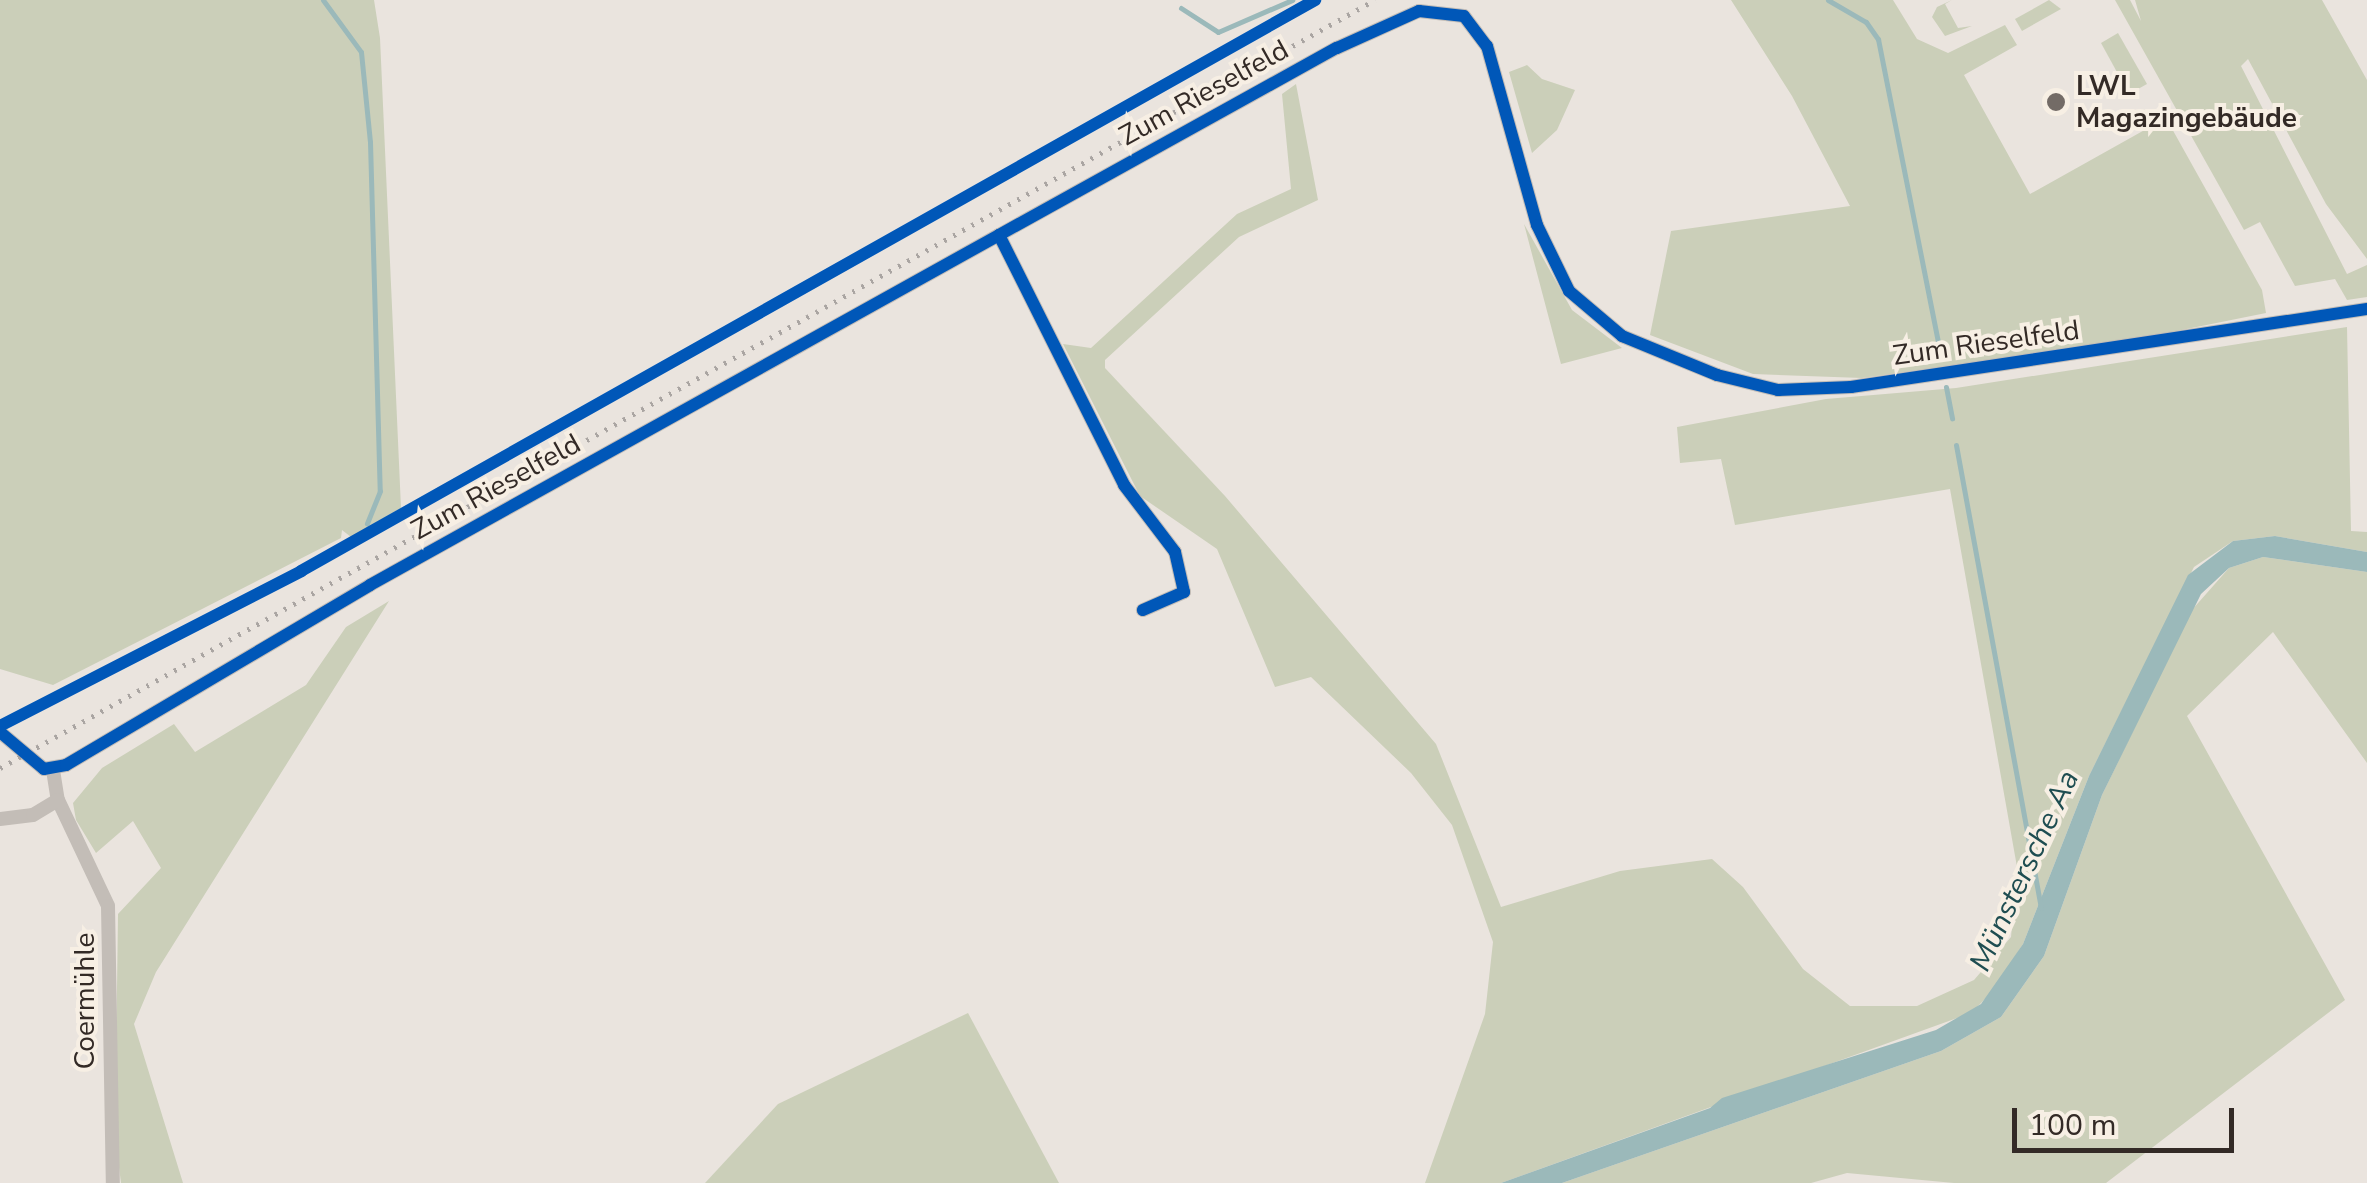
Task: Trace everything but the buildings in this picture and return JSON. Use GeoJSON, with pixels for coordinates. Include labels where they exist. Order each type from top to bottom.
{"type":"FeatureCollection","features":[{"type":"Feature","properties":{"kind":"street","name":"Zum Rieselfeld"},"geometry":{"type":"LineString","coordinates":[[53,770],[998,235],[1337,48],[1436,9],[1464,16],[1486,46],[1537,225],[1569,291],[1622,336],[1718,375],[1778,390],[1852,387],[2367,309]]}},
{"type":"Feature","properties":{"kind":"street"},"geometry":{"type":"LineString","coordinates":[[998,235],[1124,485],[1175,552],[1184,592],[1143,610]]}},
{"type":"Feature","properties":{"kind":"street"},"geometry":{"type":"LineString","coordinates":[[0,732],[33,762],[53,770]]}},
{"type":"Feature","properties":{"kind":"street","name":"Coermühle"},"geometry":{"type":"LineString","coordinates":[[53,770],[58,800],[108,906],[113,1183]]}},
{"type":"Feature","properties":{"kind":"street"},"geometry":{"type":"LineString","coordinates":[[0,819],[33,815],[58,800]]}},
{"type":"Feature","properties":{"kind":"green space"},"geometry":{"type":"Polygon","coordinates":[[[0,0],[374,0],[380,38],[401,508],[351,537],[342,530],[341,538],[53,685],[0,669],[0,0]]]}},
{"type":"Feature","properties":{"kind":"green space"},"geometry":{"type":"Polygon","coordinates":[[[1731,0],[1893,0],[1917,39],[1948,53],[2005,25],[2017,45],[1964,75],[2030,194],[2166,118],[2262,290],[2266,313],[2137,339],[1862,378],[1753,374],[1650,335],[1671,231],[1850,206],[1792,96],[1731,0]]]}},
{"type":"Feature","properties":{"kind":"green space"},"geometry":{"type":"Polygon","coordinates":[[[1952,0],[1945,4],[1958,28],[1972,26],[1945,36],[1932,17],[1937,7],[1952,0]]]}},
{"type":"Feature","properties":{"kind":"green space"},"geometry":{"type":"Polygon","coordinates":[[[2049,0],[2061,9],[2022,31],[2015,19],[2049,0]]]}},
{"type":"Feature","properties":{"kind":"green space"},"geometry":{"type":"Polygon","coordinates":[[[2115,0],[2130,0],[2141,21],[2135,0],[2322,0],[2367,80],[2367,259],[2326,204],[2248,59],[2241,66],[2347,274],[2367,265],[2367,297],[2347,300],[2335,279],[2295,286],[2260,222],[2244,230],[2115,0]]]}},
{"type":"Feature","properties":{"kind":"green space"},"geometry":{"type":"Polygon","coordinates":[[[2118,33],[2147,84],[2129,94],[2101,43],[2118,33]]]}},
{"type":"Feature","properties":{"kind":"green space"},"geometry":{"type":"Polygon","coordinates":[[[1527,65],[1542,79],[1575,90],[1557,130],[1532,153],[1509,72],[1527,65]]]}},
{"type":"Feature","properties":{"kind":"green space"},"geometry":{"type":"Polygon","coordinates":[[[1296,84],[1318,200],[1239,237],[1105,360],[1105,368],[1225,496],[1436,744],[1501,907],[1620,871],[1712,859],[1743,887],[1803,969],[1850,1006],[1917,1006],[1974,980],[2011,937],[2017,867],[1950,489],[1735,525],[1721,459],[1680,463],[1677,427],[1826,399],[1956,388],[2347,327],[2351,531],[2367,532],[2367,552],[2275,536],[2233,541],[2194,567],[2089,776],[2023,944],[1994,990],[1971,1013],[1501,1183],[1425,1183],[1485,1014],[1493,942],[1452,825],[1411,773],[1311,677],[1275,687],[1217,549],[1140,496],[1063,344],[1091,348],[1237,214],[1291,189],[1282,94],[1296,84]]]}},
{"type":"Feature","properties":{"kind":"green space"},"geometry":{"type":"Polygon","coordinates":[[[1524,224],[1572,310],[1622,348],[1561,364],[1524,224]]]}},
{"type":"Feature","properties":{"kind":"green space"},"geometry":{"type":"Polygon","coordinates":[[[2263,557],[2367,572],[2367,763],[2273,632],[2187,716],[2345,1000],[2106,1183],[1954,1183],[1847,1173],[1811,1183],[1562,1183],[1941,1051],[2001,1017],[2044,956],[2102,795],[2191,611],[2229,568],[2263,557]]]}},
{"type":"Feature","properties":{"kind":"green space"},"geometry":{"type":"Polygon","coordinates":[[[389,601],[156,972],[134,1024],[183,1183],[121,1183],[115,1136],[118,914],[161,868],[133,821],[96,853],[76,820],[73,803],[102,768],[174,724],[195,752],[306,685],[346,627],[389,601]]]}},
{"type":"Feature","properties":{"kind":"green space"},"geometry":{"type":"Polygon","coordinates":[[[968,1013],[1059,1183],[705,1183],[778,1104],[968,1013]]]}},
{"type":"Feature","properties":{"kind":"water"},"geometry":{"type":"Polygon","coordinates":[[[2275,536],[2367,552],[2367,572],[2263,557],[2229,568],[2201,594],[2102,795],[2044,956],[2001,1017],[1941,1051],[1562,1183],[1501,1183],[1710,1108],[1722,1098],[1936,1030],[1981,1004],[2023,944],[2089,776],[2188,575],[2233,541],[2275,536]]]}},
{"type":"Feature","properties":{"kind":"waterway"},"geometry":{"type":"LineString","coordinates":[[323,0],[361,52],[370,142],[380,491],[367,524]]}},
{"type":"Feature","properties":{"kind":"waterway"},"geometry":{"type":"LineString","coordinates":[[1181,8],[1218,32],[1292,0]]}},
{"type":"Feature","properties":{"kind":"waterway"},"geometry":{"type":"LineString","coordinates":[[1828,0],[1866,22],[1878,39],[1941,357]]}},
{"type":"Feature","properties":{"kind":"waterway"},"geometry":{"type":"LineString","coordinates":[[1946,387],[1952,418]]}},
{"type":"Feature","properties":{"kind":"waterway","name":"Münstersche Aa"},"geometry":{"type":"LineString","coordinates":[[1956,445],[2041,908]]}},
{"type":"Feature","properties":{"kind":"railway"},"geometry":{"type":"LineString","coordinates":[[0,768],[1375,0]]}},
{"type":"Feature","properties":{"kind":"cycle path"},"geometry":{"type":"LineString","coordinates":[[0,726],[301,571],[1315,0]]}},
{"type":"Feature","properties":{"kind":"cycle path"},"geometry":{"type":"LineString","coordinates":[[0,732],[44,769],[66,765],[370,585],[1337,48],[1419,11],[1464,16],[1487,46],[1537,225],[1569,291],[1622,336],[1717,375],[1778,390],[1851,387],[2367,309]]}},
{"type":"Feature","properties":{"kind":"cycle path"},"geometry":{"type":"LineString","coordinates":[[999,235],[1124,485],[1175,552],[1184,592],[1143,610]]}},
{"type":"Feature","properties":{"kind":"place","name":"LWL Magazingebäude"},"geometry":{"type":"Point","coordinates":[2056,102]}}]}
